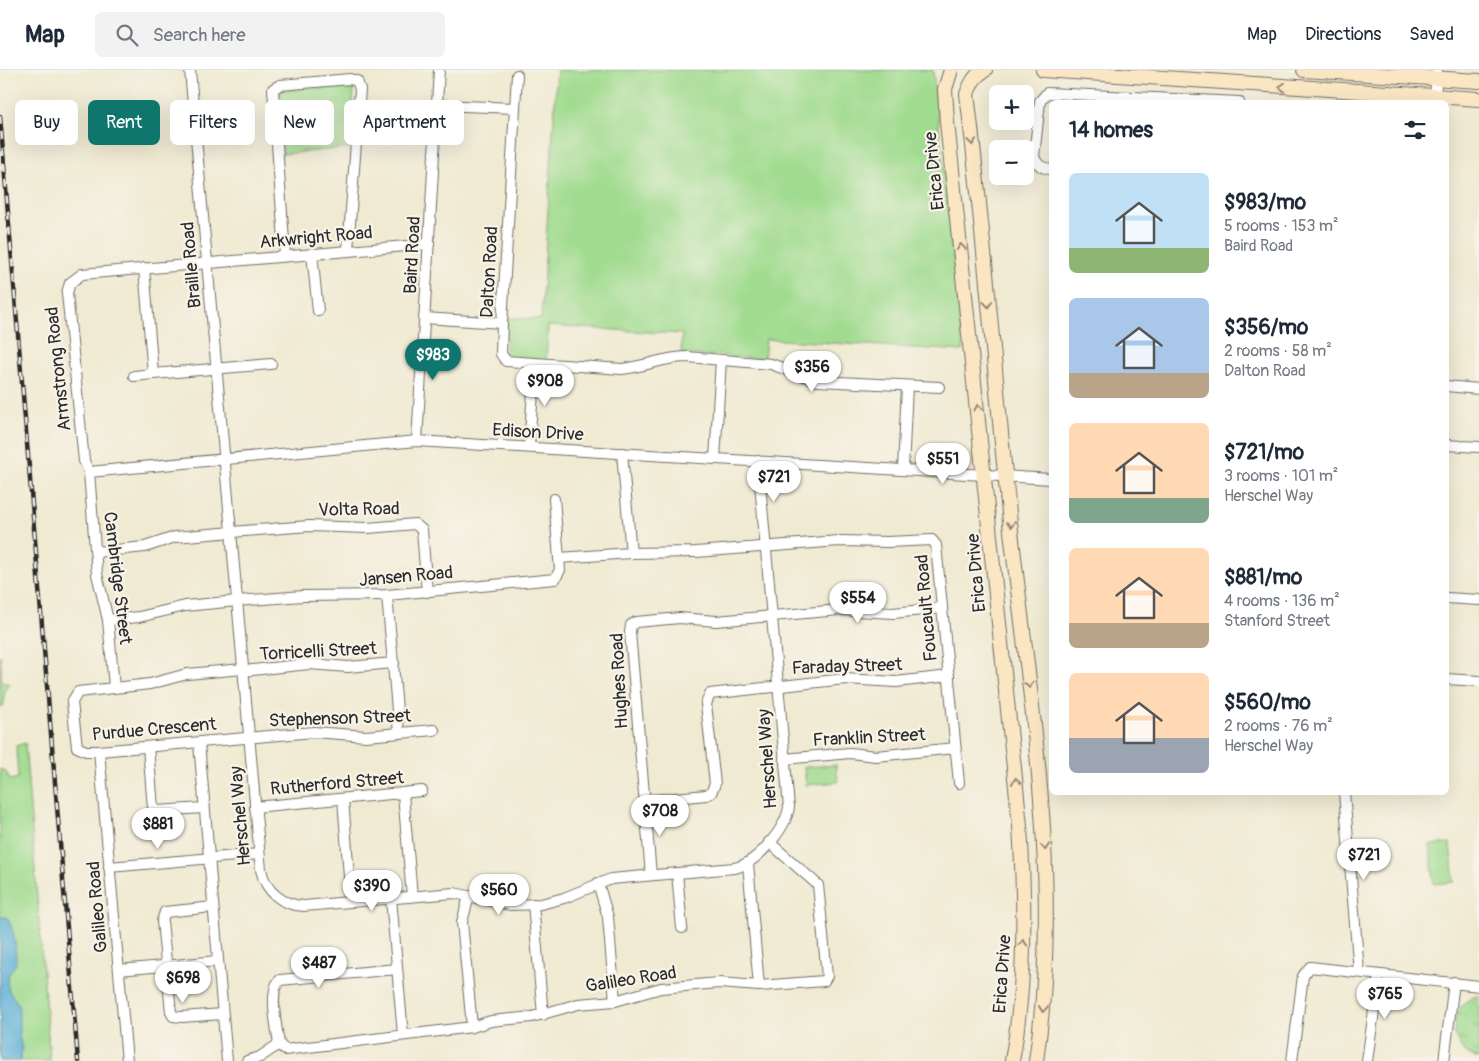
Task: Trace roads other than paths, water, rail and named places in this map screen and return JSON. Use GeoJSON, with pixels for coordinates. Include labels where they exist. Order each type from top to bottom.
{"type":"FeatureCollection","features":[{"type":"Feature","properties":{"kind":"main road"},"geometry":{"type":"LineString","coordinates":[[985,70],[978,73],[970,84],[968,94],[1005,475],[1033,724],[1047,878],[1046,985],[1036,1061]]}},
{"type":"Feature","properties":{"kind":"main road"},"geometry":{"type":"LineString","coordinates":[[1043,70],[1479,99]]}},
{"type":"Feature","properties":{"kind":"main road"},"geometry":{"type":"LineString","coordinates":[[1304,70],[1436,74],[1479,82]]}},
{"type":"Feature","properties":{"kind":"main road","name":"Erica Drive"},"geometry":{"type":"LineString","coordinates":[[948,76],[947,122],[1016,777],[1022,867],[1023,955],[1012,1061]]}},
{"type":"Feature","properties":{"kind":"street","name":"Braille Road"},"geometry":{"type":"LineString","coordinates":[[190,70],[224,458]]}},
{"type":"Feature","properties":{"kind":"street","name":"Baird Road"},"geometry":{"type":"LineString","coordinates":[[437,100],[439,70]]}},
{"type":"Feature","properties":{"kind":"street"},"geometry":{"type":"LineString","coordinates":[[1435,96],[1436,74]]}},
{"type":"Feature","properties":{"kind":"street","name":"Dalton Road"},"geometry":{"type":"LineString","coordinates":[[517,75],[502,323],[501,354],[503,358],[510,362],[622,369],[637,368],[676,357],[722,360],[771,364],[818,381],[939,388]]}},
{"type":"Feature","properties":{"kind":"street"},"geometry":{"type":"LineString","coordinates":[[285,255],[272,89],[280,85],[350,79],[357,81],[360,89],[348,250]]}},
{"type":"Feature","properties":{"kind":"street"},"geometry":{"type":"LineString","coordinates":[[1049,169],[1043,168],[1034,158],[1040,103],[1044,95],[1053,92],[1160,100]]}},
{"type":"Feature","properties":{"kind":"street"},"geometry":{"type":"LineString","coordinates":[[464,106],[515,108]]}},
{"type":"Feature","properties":{"kind":"street","name":"Baird Road"},"geometry":{"type":"LineString","coordinates":[[417,441],[435,145]]}},
{"type":"Feature","properties":{"kind":"street","name":"Arkwright Road"},"geometry":{"type":"LineString","coordinates":[[207,263],[429,244]]}},
{"type":"Feature","properties":{"kind":"street"},"geometry":{"type":"LineString","coordinates":[[312,253],[318,311]]}},
{"type":"Feature","properties":{"kind":"street","name":"Armstrong Road"},"geometry":{"type":"LineString","coordinates":[[89,472],[84,461],[67,289],[72,280],[78,276],[207,263]]}},
{"type":"Feature","properties":{"kind":"street"},"geometry":{"type":"LineString","coordinates":[[144,268],[153,374]]}},
{"type":"Feature","properties":{"kind":"street"},"geometry":{"type":"LineString","coordinates":[[424,318],[502,323]]}},
{"type":"Feature","properties":{"kind":"street"},"geometry":{"type":"LineString","coordinates":[[715,458],[722,360]]}},
{"type":"Feature","properties":{"kind":"street"},"geometry":{"type":"LineString","coordinates":[[134,376],[271,364]]}},
{"type":"Feature","properties":{"kind":"street"},"geometry":{"type":"LineString","coordinates":[[529,448],[535,364]]}},
{"type":"Feature","properties":{"kind":"street"},"geometry":{"type":"LineString","coordinates":[[903,470],[908,386]]}},
{"type":"Feature","properties":{"kind":"street"},"geometry":{"type":"LineString","coordinates":[[1449,386],[1479,389]]}},
{"type":"Feature","properties":{"kind":"street","name":"Edison Drive"},"geometry":{"type":"LineString","coordinates":[[89,472],[417,441],[1049,478]]}},
{"type":"Feature","properties":{"kind":"street"},"geometry":{"type":"LineString","coordinates":[[1449,445],[1479,447]]}},
{"type":"Feature","properties":{"kind":"street"},"geometry":{"type":"LineString","coordinates":[[622,453],[631,553]]}},
{"type":"Feature","properties":{"kind":"street","name":"Herschel Way"},"geometry":{"type":"LineString","coordinates":[[224,458],[259,854],[265,883],[272,893],[284,901],[304,906],[454,893],[499,903],[533,904],[564,898],[610,879],[734,868],[748,864],[782,827],[788,812],[758,461]]}},
{"type":"Feature","properties":{"kind":"street","name":"Cambridge Street"},"geometry":{"type":"LineString","coordinates":[[89,472],[98,574],[108,620],[114,688]]}},
{"type":"Feature","properties":{"kind":"street"},"geometry":{"type":"LineString","coordinates":[[554,499],[559,558],[765,547]]}},
{"type":"Feature","properties":{"kind":"street","name":"Volta Road"},"geometry":{"type":"LineString","coordinates":[[231,532],[309,526],[368,528],[418,524],[422,532],[427,592]]}},
{"type":"Feature","properties":{"kind":"street"},"geometry":{"type":"LineString","coordinates":[[96,552],[145,547],[175,537],[231,532]]}},
{"type":"Feature","properties":{"kind":"street","name":"Foucault Road"},"geometry":{"type":"LineString","coordinates":[[765,547],[839,541],[888,542],[932,540],[936,545],[959,783]]}},
{"type":"Feature","properties":{"kind":"street","name":"Jansen Road"},"geometry":{"type":"LineString","coordinates":[[108,620],[139,616],[185,606],[237,601],[304,596],[387,596],[547,581],[558,576],[560,570],[559,558]]}},
{"type":"Feature","properties":{"kind":"street"},"geometry":{"type":"LineString","coordinates":[[387,596],[399,733]]}},
{"type":"Feature","properties":{"kind":"street"},"geometry":{"type":"LineString","coordinates":[[1449,598],[1479,600]]}},
{"type":"Feature","properties":{"kind":"street"},"geometry":{"type":"LineString","coordinates":[[771,616],[839,610],[893,613],[942,608]]}},
{"type":"Feature","properties":{"kind":"street","name":"Hughes Road"},"geometry":{"type":"LineString","coordinates":[[651,875],[630,632],[631,625],[636,622],[680,618],[716,621],[771,616]]}},
{"type":"Feature","properties":{"kind":"street","name":"Torricelli Street"},"geometry":{"type":"LineString","coordinates":[[243,670],[309,664],[348,667],[394,663]]}},
{"type":"Feature","properties":{"kind":"street","name":"Purdue Crescent"},"geometry":{"type":"LineString","coordinates":[[243,670],[187,674],[150,684],[78,692],[72,702],[77,746],[86,751],[199,743],[248,736]]}},
{"type":"Feature","properties":{"kind":"street","name":"Faraday Street"},"geometry":{"type":"LineString","coordinates":[[644,801],[711,793],[715,784],[706,704],[708,697],[716,692],[845,679],[896,682],[949,676]]}},
{"type":"Feature","properties":{"kind":"street"},"geometry":{"type":"LineString","coordinates":[[1449,679],[1479,681]]}},
{"type":"Feature","properties":{"kind":"street","name":"Stephenson Street"},"geometry":{"type":"LineString","coordinates":[[248,736],[314,732],[366,736],[434,730]]}},
{"type":"Feature","properties":{"kind":"street"},"geometry":{"type":"LineString","coordinates":[[199,743],[226,1061]]}},
{"type":"Feature","properties":{"kind":"street"},"geometry":{"type":"LineString","coordinates":[[148,747],[153,808],[156,811],[204,808]]}},
{"type":"Feature","properties":{"kind":"street","name":"Franklin Street"},"geometry":{"type":"LineString","coordinates":[[784,759],[850,753],[876,756],[956,748]]}},
{"type":"Feature","properties":{"kind":"street","name":"Galileo Road"},"geometry":{"type":"LineString","coordinates":[[99,751],[127,1061]]}},
{"type":"Feature","properties":{"kind":"street","name":"Rutherford Street"},"geometry":{"type":"LineString","coordinates":[[255,807],[422,791]]}},
{"type":"Feature","properties":{"kind":"street"},"geometry":{"type":"LineString","coordinates":[[403,794],[412,896]]}},
{"type":"Feature","properties":{"kind":"street"},"geometry":{"type":"LineString","coordinates":[[1344,795],[1359,972]]}},
{"type":"Feature","properties":{"kind":"street"},"geometry":{"type":"LineString","coordinates":[[343,799],[351,902]]}},
{"type":"Feature","properties":{"kind":"street","name":"Galileo Road"},"geometry":{"type":"LineString","coordinates":[[247,1061],[282,1047],[472,1027],[491,1021],[542,1015],[578,1004],[615,1001],[661,988],[719,983],[759,986],[824,981],[827,976],[818,885],[769,842]]}},
{"type":"Feature","properties":{"kind":"street"},"geometry":{"type":"LineString","coordinates":[[109,867],[259,854]]}},
{"type":"Feature","properties":{"kind":"street"},"geometry":{"type":"LineString","coordinates":[[748,864],[759,986]]}},
{"type":"Feature","properties":{"kind":"street"},"geometry":{"type":"LineString","coordinates":[[677,873],[682,928]]}},
{"type":"Feature","properties":{"kind":"street"},"geometry":{"type":"LineString","coordinates":[[598,883],[608,917],[615,1001]]}},
{"type":"Feature","properties":{"kind":"street"},"geometry":{"type":"LineString","coordinates":[[469,896],[462,922],[472,1027]]}},
{"type":"Feature","properties":{"kind":"street"},"geometry":{"type":"LineString","coordinates":[[391,898],[403,1035]]}},
{"type":"Feature","properties":{"kind":"street"},"geometry":{"type":"LineString","coordinates":[[533,904],[542,1015]]}},
{"type":"Feature","properties":{"kind":"street"},"geometry":{"type":"LineString","coordinates":[[213,907],[164,912],[162,920],[171,1012],[173,1016],[182,1018],[222,1014]]}},
{"type":"Feature","properties":{"kind":"street"},"geometry":{"type":"LineString","coordinates":[[118,970],[218,961]]}},
{"type":"Feature","properties":{"kind":"street"},"geometry":{"type":"LineString","coordinates":[[1292,1061],[1306,970],[1314,966],[1479,986]]}},
{"type":"Feature","properties":{"kind":"street"},"geometry":{"type":"LineString","coordinates":[[282,1047],[273,993],[276,983],[280,980],[397,970]]}},
{"type":"Feature","properties":{"kind":"street"},"geometry":{"type":"LineString","coordinates":[[1367,1061],[1379,975]]}},
{"type":"Feature","properties":{"kind":"street"},"geometry":{"type":"LineString","coordinates":[[1446,1061],[1454,982]]}},
{"type":"Feature","properties":{"kind":"water"},"geometry":{"type":"Polygon","coordinates":[[[0,917],[7,917],[12,928],[16,952],[16,964],[9,975],[7,984],[11,994],[19,1004],[19,1034],[22,1049],[20,1061],[0,1061],[0,917]]]}},
{"type":"Feature","properties":{"kind":"railway"},"geometry":{"type":"LineString","coordinates":[[0,116],[78,1061]]}}]}
